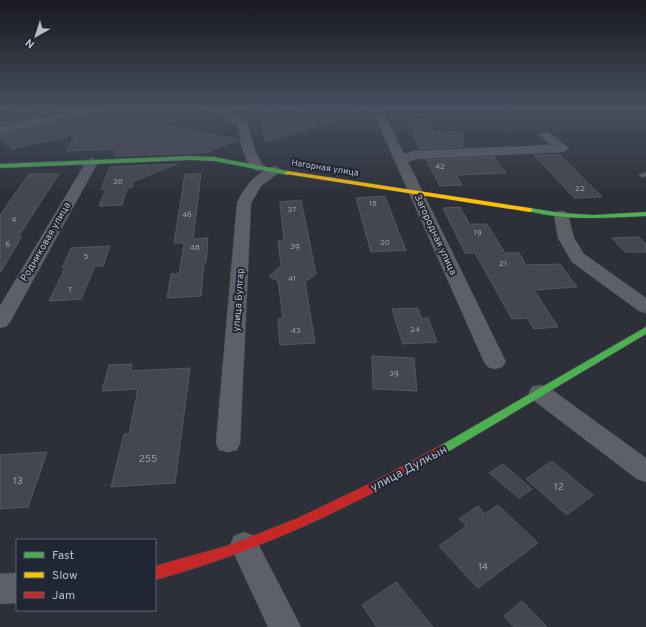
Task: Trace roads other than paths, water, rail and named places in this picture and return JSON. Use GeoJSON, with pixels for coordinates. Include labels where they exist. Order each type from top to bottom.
{"type":"FeatureCollection","features":[{"type":"Feature","properties":{"kind":"street"},"geometry":{"type":"LineString","coordinates":[[246,138],[250,153],[267,169]]}},
{"type":"Feature","properties":{"kind":"street","name":"Загородная улица"},"geometry":{"type":"LineString","coordinates":[[390,138],[495,362]]}},
{"type":"Feature","properties":{"kind":"street"},"geometry":{"type":"LineString","coordinates":[[400,160],[406,156],[563,148],[550,138]]}},
{"type":"Feature","properties":{"kind":"street","name":"Нагорная улица"},"geometry":{"type":"LineString","coordinates":[[0,166],[190,158],[214,159],[267,169],[561,215],[593,217],[646,214]]}},
{"type":"Feature","properties":{"kind":"street","name":"Родниковая улица"},"geometry":{"type":"LineString","coordinates":[[0,322],[7,300],[92,162]]}},
{"type":"Feature","properties":{"kind":"street","name":"улица Булгар"},"geometry":{"type":"LineString","coordinates":[[228,443],[244,203],[248,191],[267,169]]}},
{"type":"Feature","properties":{"kind":"street"},"geometry":{"type":"LineString","coordinates":[[561,215],[569,248],[578,258],[646,307]]}},
{"type":"Feature","properties":{"kind":"street","name":"улица Дулкын"},"geometry":{"type":"LineString","coordinates":[[156,573],[244,545],[343,503],[419,464],[646,330]]}},
{"type":"Feature","properties":{"kind":"street"},"geometry":{"type":"LineString","coordinates":[[540,393],[646,472]]}},
{"type":"Feature","properties":{"kind":"street"},"geometry":{"type":"LineString","coordinates":[[244,545],[285,627]]}},
{"type":"Feature","properties":{"kind":"street"},"geometry":{"type":"LineString","coordinates":[[0,589],[16,588]]}}]}
